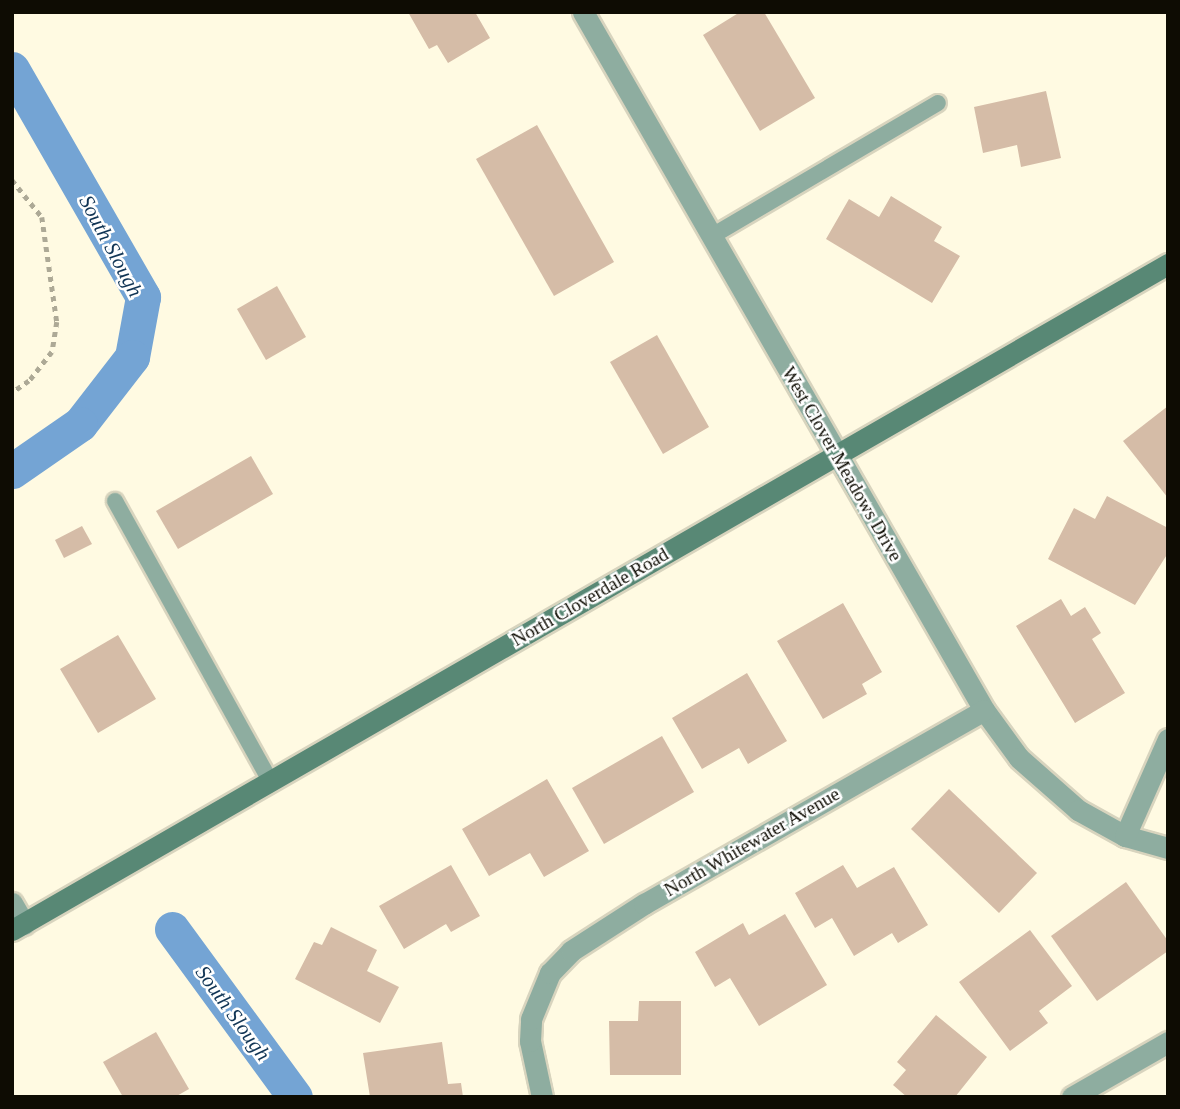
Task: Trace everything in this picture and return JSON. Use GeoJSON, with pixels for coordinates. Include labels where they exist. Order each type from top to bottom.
{"type":"FeatureCollection","features":[{"type":"Feature","properties":{"kind":"main road","name":"North Cloverdale Road"},"geometry":{"type":"LineString","coordinates":[[18,927],[1168,264]]}},
{"type":"Feature","properties":{"kind":"street","name":"West Clover Meadows Drive"},"geometry":{"type":"LineString","coordinates":[[583,12],[985,710],[1019,758],[1046,786],[1125,836],[1168,848]]}},
{"type":"Feature","properties":{"kind":"street","name":"North Whitewater Avenue"},"geometry":{"type":"LineString","coordinates":[[541,1097],[530,1041],[538,995],[550,973],[571,951],[644,904],[985,710]]}},
{"type":"Feature","properties":{"kind":"street"},"geometry":{"type":"LineString","coordinates":[[1125,836],[1168,739]]}},
{"type":"Feature","properties":{"kind":"street"},"geometry":{"type":"LineString","coordinates":[[12,903],[18,927]]}},
{"type":"Feature","properties":{"kind":"street"},"geometry":{"type":"LineString","coordinates":[[1072,1097],[1168,1042]]}},
{"type":"Feature","properties":{"kind":"lane"},"geometry":{"type":"LineString","coordinates":[[712,236],[938,103]]}},
{"type":"Feature","properties":{"kind":"lane"},"geometry":{"type":"LineString","coordinates":[[115,501],[271,782]]}},
{"type":"Feature","properties":{"kind":"path"},"geometry":{"type":"LineString","coordinates":[[12,180],[42,217],[57,322],[52,352],[29,382],[12,393]]}},
{"type":"Feature","properties":{"kind":"building"},"geometry":{"type":"Polygon","coordinates":[[[408,12],[475,12],[490,38],[448,63],[437,45],[429,49],[408,12]]]}},
{"type":"Feature","properties":{"kind":"building"},"geometry":{"type":"Polygon","coordinates":[[[740,12],[764,12],[815,98],[760,131],[703,35],[740,12]]]}},
{"type":"Feature","properties":{"kind":"building"},"geometry":{"type":"Polygon","coordinates":[[[1046,91],[1061,158],[1021,167],[1017,145],[983,153],[974,107],[1046,91]]]}},
{"type":"Feature","properties":{"kind":"building"},"geometry":{"type":"Polygon","coordinates":[[[537,125],[614,262],[554,296],[476,159],[537,125]]]}},
{"type":"Feature","properties":{"kind":"building"},"geometry":{"type":"Polygon","coordinates":[[[891,196],[942,227],[934,241],[960,256],[932,303],[826,239],[849,199],[879,217],[891,196]]]}},
{"type":"Feature","properties":{"kind":"building"},"geometry":{"type":"Polygon","coordinates":[[[277,286],[306,337],[266,360],[237,309],[277,286]]]}},
{"type":"Feature","properties":{"kind":"building"},"geometry":{"type":"Polygon","coordinates":[[[657,335],[709,427],[663,454],[610,362],[657,335]]]}},
{"type":"Feature","properties":{"kind":"building"},"geometry":{"type":"Polygon","coordinates":[[[1168,406],[1168,498],[1123,441],[1168,406]]]}},
{"type":"Feature","properties":{"kind":"building"},"geometry":{"type":"Polygon","coordinates":[[[251,456],[273,494],[178,549],[156,511],[251,456]]]}},
{"type":"Feature","properties":{"kind":"building"},"geometry":{"type":"Polygon","coordinates":[[[1107,496],[1168,528],[1168,553],[1135,605],[1048,559],[1074,508],[1095,519],[1107,496]]]}},
{"type":"Feature","properties":{"kind":"building"},"geometry":{"type":"Polygon","coordinates":[[[82,526],[92,544],[64,558],[55,540],[82,526]]]}},
{"type":"Feature","properties":{"kind":"building"},"geometry":{"type":"Polygon","coordinates":[[[1061,599],[1071,616],[1085,607],[1101,633],[1092,639],[1125,693],[1075,723],[1016,626],[1061,599]]]}},
{"type":"Feature","properties":{"kind":"building"},"geometry":{"type":"Polygon","coordinates":[[[843,603],[882,672],[862,684],[867,694],[823,719],[777,641],[843,603]]]}},
{"type":"Feature","properties":{"kind":"building"},"geometry":{"type":"Polygon","coordinates":[[[118,635],[156,699],[98,733],[60,669],[118,635]]]}},
{"type":"Feature","properties":{"kind":"building"},"geometry":{"type":"Polygon","coordinates":[[[747,673],[787,741],[748,764],[739,748],[702,769],[672,718],[747,673]]]}},
{"type":"Feature","properties":{"kind":"building"},"geometry":{"type":"Polygon","coordinates":[[[662,736],[694,792],[604,844],[572,788],[662,736]]]}},
{"type":"Feature","properties":{"kind":"building"},"geometry":{"type":"Polygon","coordinates":[[[547,779],[589,851],[544,877],[530,853],[489,876],[462,829],[547,779]]]}},
{"type":"Feature","properties":{"kind":"building"},"geometry":{"type":"Polygon","coordinates":[[[949,789],[1037,873],[999,913],[911,829],[949,789]]]}},
{"type":"Feature","properties":{"kind":"building"},"geometry":{"type":"Polygon","coordinates":[[[451,865],[480,916],[451,932],[446,924],[404,949],[379,906],[451,865]]]}},
{"type":"Feature","properties":{"kind":"building"},"geometry":{"type":"Polygon","coordinates":[[[843,865],[857,888],[894,867],[928,925],[898,943],[892,933],[854,956],[832,918],[815,928],[795,893],[843,865]]]}},
{"type":"Feature","properties":{"kind":"building"},"geometry":{"type":"Polygon","coordinates":[[[1126,882],[1168,941],[1168,951],[1097,1001],[1051,936],[1126,882]]]}},
{"type":"Feature","properties":{"kind":"building"},"geometry":{"type":"Polygon","coordinates":[[[785,914],[827,985],[759,1026],[730,978],[715,987],[695,952],[743,923],[749,935],[785,914]]]}},
{"type":"Feature","properties":{"kind":"building"},"geometry":{"type":"Polygon","coordinates":[[[331,927],[377,950],[367,971],[399,987],[380,1023],[295,979],[314,942],[322,945],[331,927]]]}},
{"type":"Feature","properties":{"kind":"building"},"geometry":{"type":"Polygon","coordinates":[[[1030,930],[1072,986],[1039,1011],[1048,1023],[1010,1051],[959,982],[1030,930]]]}},
{"type":"Feature","properties":{"kind":"building"},"geometry":{"type":"Polygon","coordinates":[[[639,1001],[681,1001],[681,1075],[610,1075],[609,1021],[638,1021],[639,1001]]]}},
{"type":"Feature","properties":{"kind":"building"},"geometry":{"type":"Polygon","coordinates":[[[936,1015],[987,1057],[955,1097],[907,1097],[893,1085],[906,1070],[897,1062],[936,1015]]]}},
{"type":"Feature","properties":{"kind":"building"},"geometry":{"type":"Polygon","coordinates":[[[156,1032],[189,1089],[175,1097],[123,1097],[103,1062],[156,1032]]]}},
{"type":"Feature","properties":{"kind":"building"},"geometry":{"type":"Polygon","coordinates":[[[442,1042],[448,1084],[461,1083],[463,1097],[370,1097],[363,1053],[442,1042]]]}},
{"type":"Feature","properties":{"kind":"waterway","name":"South Slough"},"geometry":{"type":"LineString","coordinates":[[12,69],[143,297],[132,357],[80,424],[12,471]]}},
{"type":"Feature","properties":{"kind":"waterway","name":"South Slough"},"geometry":{"type":"LineString","coordinates":[[172,929],[295,1097]]}}]}
